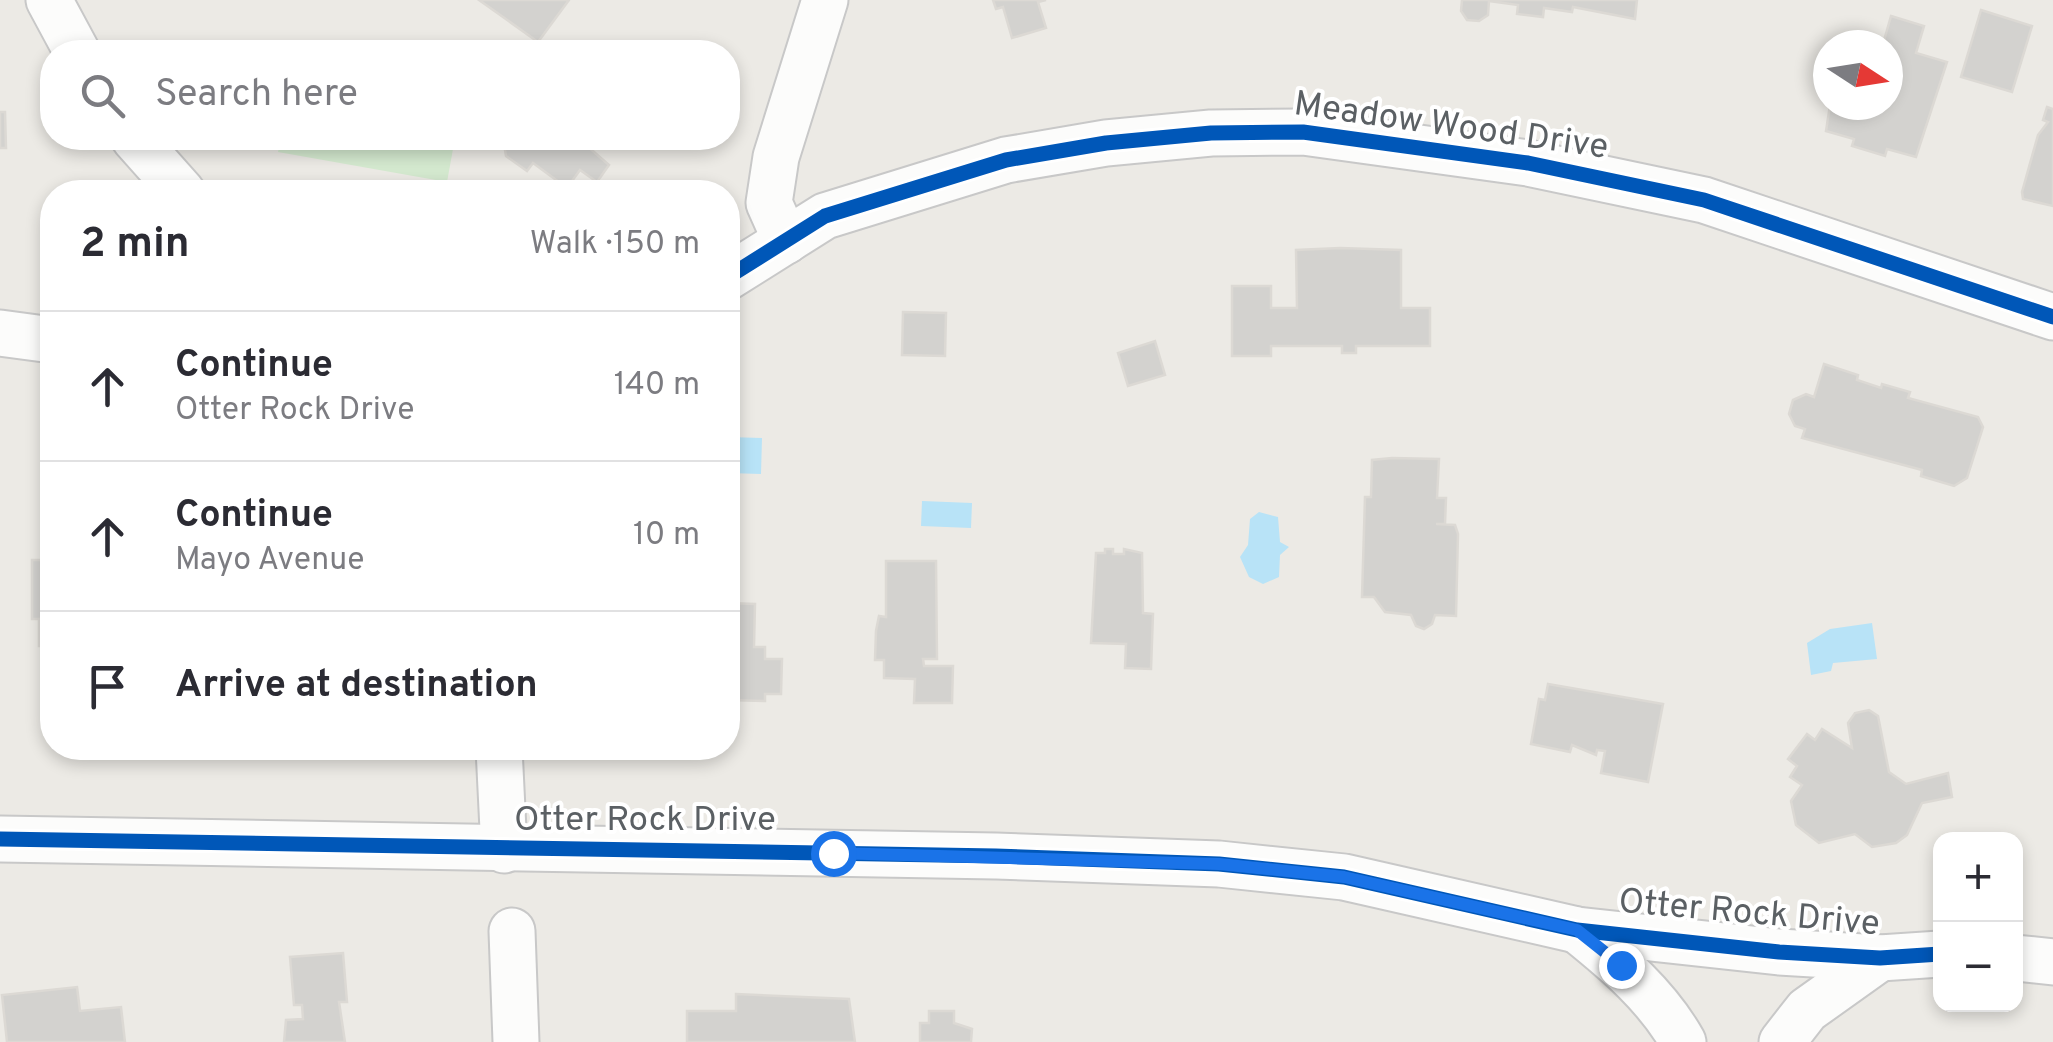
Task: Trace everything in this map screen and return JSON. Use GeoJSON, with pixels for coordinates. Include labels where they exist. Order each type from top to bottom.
{"type":"FeatureCollection","features":[{"type":"Feature","properties":{"kind":"street"},"geometry":{"type":"LineString","coordinates":[[49,0],[71,40]]}},
{"type":"Feature","properties":{"kind":"street"},"geometry":{"type":"LineString","coordinates":[[786,240],[768,203],[794,92],[824,0]]}},
{"type":"Feature","properties":{"kind":"street","name":"Meadow Wood Drive"},"geometry":{"type":"LineString","coordinates":[[740,269],[826,216],[1006,160],[1141,140],[1303,132],[1528,163],[1704,200],[2053,317]]}},
{"type":"Feature","properties":{"kind":"street"},"geometry":{"type":"LineString","coordinates":[[145,150],[171,180]]}},
{"type":"Feature","properties":{"kind":"street"},"geometry":{"type":"LineString","coordinates":[[0,333],[40,338]]}},
{"type":"Feature","properties":{"kind":"street"},"geometry":{"type":"LineString","coordinates":[[500,760],[504,850]]}},
{"type":"Feature","properties":{"kind":"street","name":"Otter Rock Drive"},"geometry":{"type":"LineString","coordinates":[[0,839],[794,852],[1219,864],[1344,877],[1577,930],[1880,958],[1933,954]]}},
{"type":"Feature","properties":{"kind":"street"},"geometry":{"type":"LineString","coordinates":[[1577,930],[1621,965],[1654,999],[1683,1042]]}},
{"type":"Feature","properties":{"kind":"street"},"geometry":{"type":"LineString","coordinates":[[512,931],[516,1042]]}},
{"type":"Feature","properties":{"kind":"street"},"geometry":{"type":"LineString","coordinates":[[1782,1042],[1808,1010],[1880,958]]}},
{"type":"Feature","properties":{"kind":"street"},"geometry":{"type":"LineString","coordinates":[[2023,959],[2053,962]]}},
{"type":"Feature","properties":{"kind":"green space"},"geometry":{"type":"Polygon","coordinates":[[[278,150],[453,150],[447,180],[278,150]]]}},
{"type":"Feature","properties":{"kind":"water"},"geometry":{"type":"Polygon","coordinates":[[[740,437],[762,438],[761,474],[740,473],[740,437]]]}},
{"type":"Feature","properties":{"kind":"water"},"geometry":{"type":"Polygon","coordinates":[[[922,501],[972,503],[971,528],[921,526],[922,501]]]}},
{"type":"Feature","properties":{"kind":"water"},"geometry":{"type":"Polygon","coordinates":[[[1259,512],[1278,517],[1280,542],[1289,547],[1280,555],[1279,577],[1263,584],[1249,577],[1240,557],[1248,545],[1250,519],[1259,512]]]}},
{"type":"Feature","properties":{"kind":"water"},"geometry":{"type":"Polygon","coordinates":[[[1872,623],[1877,659],[1833,663],[1831,671],[1811,675],[1807,643],[1830,629],[1872,623]]]}},
{"type":"Feature","properties":{"kind":"building"},"geometry":{"type":"Polygon","coordinates":[[[479,0],[569,0],[539,40],[479,0]]]}},
{"type":"Feature","properties":{"kind":"building"},"geometry":{"type":"Polygon","coordinates":[[[993,0],[1046,0],[1038,2],[1046,28],[1012,38],[1003,7],[996,9],[993,0]]]}},
{"type":"Feature","properties":{"kind":"building"},"geometry":{"type":"Polygon","coordinates":[[[1462,0],[1637,0],[1635,19],[1573,7],[1572,12],[1544,8],[1543,17],[1517,14],[1518,5],[1489,1],[1488,15],[1479,21],[1467,20],[1461,11],[1462,0]]]}},
{"type":"Feature","properties":{"kind":"building"},"geometry":{"type":"Polygon","coordinates":[[[1981,10],[2032,26],[2012,92],[1961,77],[1981,10]]]}},
{"type":"Feature","properties":{"kind":"building"},"geometry":{"type":"Polygon","coordinates":[[[1891,16],[1924,26],[1916,53],[1947,62],[1916,157],[1887,149],[1885,156],[1852,146],[1854,139],[1826,131],[1828,120],[1903,120],[1903,30],[1887,30],[1891,16]]]}},
{"type":"Feature","properties":{"kind":"building"},"geometry":{"type":"Polygon","coordinates":[[[2047,107],[2053,109],[2053,206],[2023,199],[2022,192],[2038,135],[2048,122],[2043,120],[2047,107]]]}},
{"type":"Feature","properties":{"kind":"building"},"geometry":{"type":"Polygon","coordinates":[[[0,112],[5,112],[6,148],[0,148],[0,112]]]}},
{"type":"Feature","properties":{"kind":"building"},"geometry":{"type":"Polygon","coordinates":[[[505,150],[592,150],[609,165],[598,180],[580,170],[573,180],[556,180],[533,163],[527,171],[506,156],[505,150]]]}},
{"type":"Feature","properties":{"kind":"building"},"geometry":{"type":"Polygon","coordinates":[[[1296,250],[1401,250],[1401,308],[1430,308],[1430,346],[1356,346],[1356,353],[1342,353],[1342,346],[1271,346],[1271,356],[1232,356],[1232,286],[1271,286],[1271,308],[1297,308],[1296,250]]]}},
{"type":"Feature","properties":{"kind":"building"},"geometry":{"type":"Polygon","coordinates":[[[903,312],[946,313],[945,356],[902,355],[903,312]]]}},
{"type":"Feature","properties":{"kind":"building"},"geometry":{"type":"Polygon","coordinates":[[[1155,341],[1165,375],[1128,386],[1118,353],[1155,341]]]}},
{"type":"Feature","properties":{"kind":"building"},"geometry":{"type":"Polygon","coordinates":[[[1824,364],[1858,375],[1857,380],[1881,388],[1882,384],[1910,392],[1908,398],[1978,417],[1983,427],[1967,478],[1954,486],[1921,476],[1922,470],[1802,438],[1805,429],[1795,426],[1789,414],[1793,400],[1806,394],[1814,397],[1824,364]]]}},
{"type":"Feature","properties":{"kind":"building"},"geometry":{"type":"Polygon","coordinates":[[[1439,459],[1437,498],[1446,498],[1445,524],[1436,524],[1455,525],[1458,534],[1456,616],[1435,615],[1432,624],[1424,629],[1416,626],[1411,615],[1385,612],[1374,597],[1362,597],[1365,497],[1371,497],[1372,460],[1439,459]]]}},
{"type":"Feature","properties":{"kind":"building"},"geometry":{"type":"Polygon","coordinates":[[[1105,549],[1113,549],[1113,554],[1124,554],[1124,549],[1142,553],[1143,613],[1153,614],[1151,669],[1125,668],[1126,644],[1091,643],[1096,553],[1105,553],[1105,549]]]}},
{"type":"Feature","properties":{"kind":"building"},"geometry":{"type":"Polygon","coordinates":[[[32,560],[40,560],[40,646],[39,619],[32,619],[32,560]]]}},
{"type":"Feature","properties":{"kind":"building"},"geometry":{"type":"Polygon","coordinates":[[[886,561],[936,561],[937,659],[923,659],[924,666],[953,666],[952,703],[914,703],[915,679],[884,678],[884,660],[875,660],[879,616],[886,617],[886,561]]]}},
{"type":"Feature","properties":{"kind":"building"},"geometry":{"type":"Polygon","coordinates":[[[740,603],[755,604],[754,647],[765,647],[765,659],[782,659],[781,694],[765,694],[765,701],[740,700],[740,603]]]}},
{"type":"Feature","properties":{"kind":"building"},"geometry":{"type":"Polygon","coordinates":[[[1548,684],[1663,704],[1648,782],[1601,773],[1605,751],[1597,750],[1596,755],[1572,745],[1570,752],[1531,744],[1539,699],[1545,700],[1548,684]]]}},
{"type":"Feature","properties":{"kind":"building"},"geometry":{"type":"Polygon","coordinates":[[[1869,710],[1878,716],[1889,772],[1906,784],[1948,773],[1952,797],[1922,803],[1907,835],[1896,843],[1872,847],[1855,834],[1819,843],[1796,825],[1791,801],[1802,785],[1790,777],[1797,766],[1788,759],[1807,734],[1815,740],[1822,729],[1852,748],[1848,723],[1855,713],[1869,710]]]}},
{"type":"Feature","properties":{"kind":"building"},"geometry":{"type":"Polygon","coordinates":[[[343,953],[347,1002],[339,1002],[345,1042],[284,1042],[286,1020],[303,1019],[302,1005],[294,1005],[290,957],[343,953]]]}},
{"type":"Feature","properties":{"kind":"building"},"geometry":{"type":"Polygon","coordinates":[[[77,987],[80,1011],[121,1007],[125,1042],[7,1042],[2,995],[77,987]]]}},
{"type":"Feature","properties":{"kind":"building"},"geometry":{"type":"Polygon","coordinates":[[[736,994],[849,999],[855,1042],[687,1042],[687,1011],[736,1011],[736,994]]]}},
{"type":"Feature","properties":{"kind":"building"},"geometry":{"type":"Polygon","coordinates":[[[929,1011],[954,1011],[954,1023],[972,1029],[971,1042],[920,1042],[920,1023],[929,1023],[929,1011]]]}},
{"type":"Feature","properties":{"kind":"cycle path"},"geometry":{"type":"LineString","coordinates":[[740,269],[825,216],[1006,160],[1106,143],[1211,133],[1303,132],[1528,163],[1704,200],[2053,317]]}},
{"type":"Feature","properties":{"kind":"cycle path"},"geometry":{"type":"LineString","coordinates":[[0,839],[996,856],[1219,864],[1344,877],[1577,930],[1779,952],[1880,958],[1933,954]]}},
{"type":"Feature","properties":{"kind":"route"},"geometry":{"type":"LineString","coordinates":[[833,853],[1219,864],[1344,877],[1577,930],[1621,965]]}}]}
